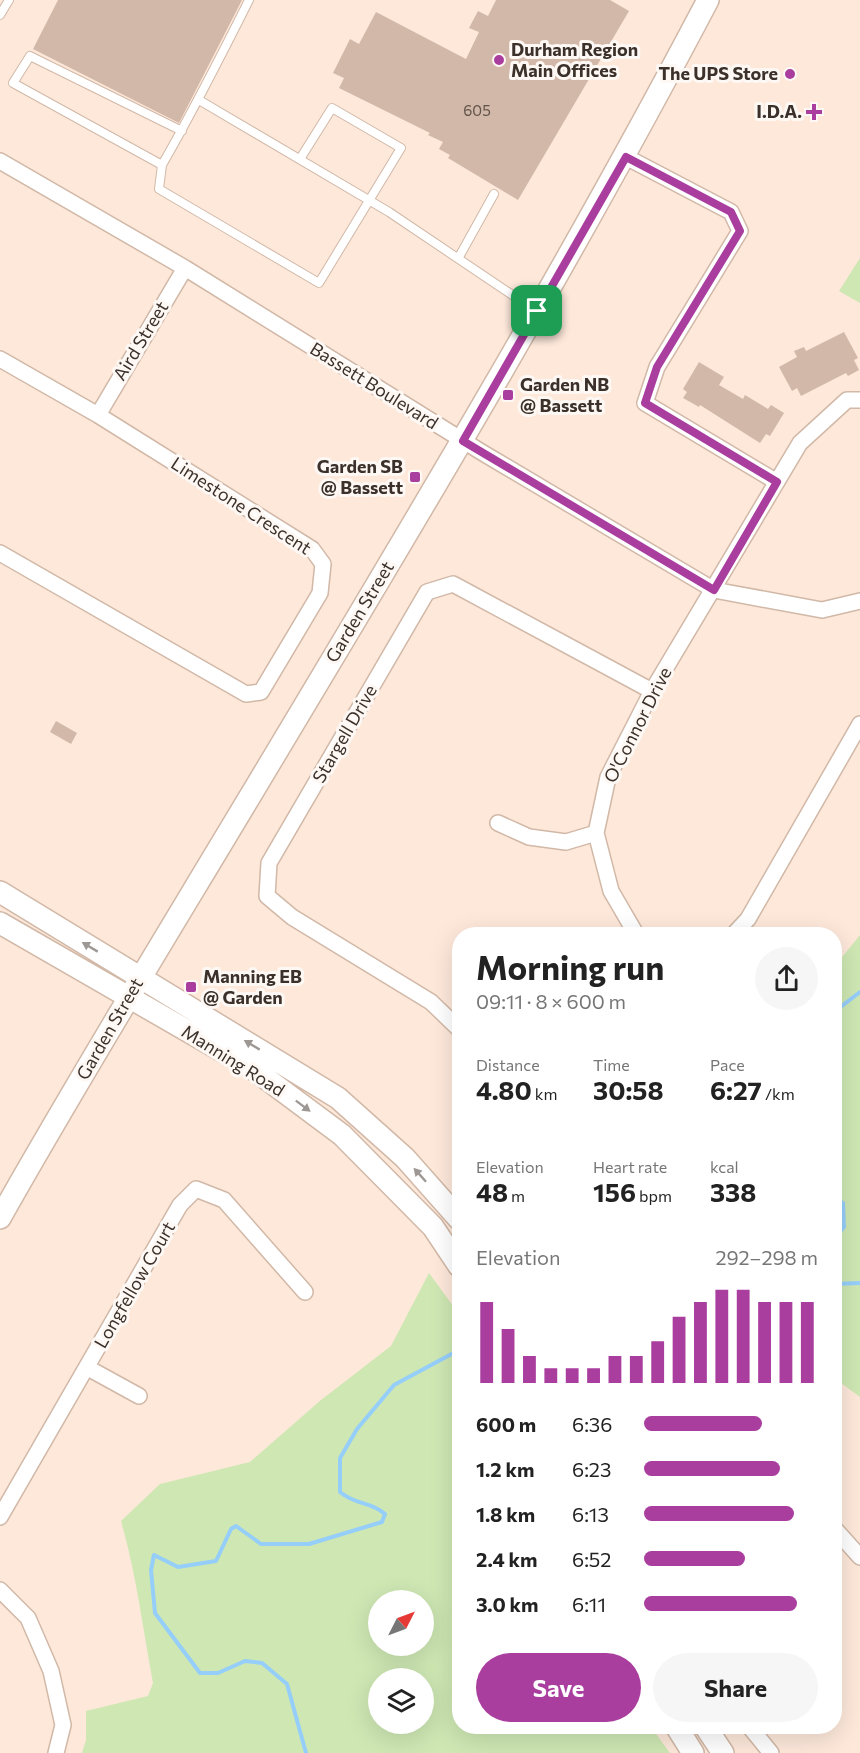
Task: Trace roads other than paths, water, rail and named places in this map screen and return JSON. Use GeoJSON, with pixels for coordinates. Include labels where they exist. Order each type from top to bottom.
{"type":"FeatureCollection","features":[{"type":"Feature","properties":{"kind":"street","name":"Garden Street"},"geometry":{"type":"LineString","coordinates":[[0,1218],[141,977],[463,441],[626,157],[708,0]]}},
{"type":"Feature","properties":{"kind":"street"},"geometry":{"type":"LineString","coordinates":[[626,157],[731,212],[740,231],[657,367],[645,403],[777,482]]}},
{"type":"Feature","properties":{"kind":"street","name":"Bassett Boulevard"},"geometry":{"type":"LineString","coordinates":[[0,161],[185,268],[463,441],[714,590],[822,610],[860,601]]}},
{"type":"Feature","properties":{"kind":"street","name":"Aird Street"},"geometry":{"type":"LineString","coordinates":[[98,415],[185,268]]}},
{"type":"Feature","properties":{"kind":"street","name":"Limestone Crescent"},"geometry":{"type":"LineString","coordinates":[[0,359],[98,415],[312,549],[323,564],[320,593],[261,693],[246,694],[4,556]]}},
{"type":"Feature","properties":{"kind":"street","name":"O'Connor Drive"},"geometry":{"type":"LineString","coordinates":[[632,927],[610,891],[596,833],[608,777],[652,691],[800,443],[847,400],[860,400]]}},
{"type":"Feature","properties":{"kind":"street","name":"Stargell Drive"},"geometry":{"type":"LineString","coordinates":[[452,1022],[431,1002],[292,917],[267,896],[269,863],[427,592],[453,584],[652,691]]}},
{"type":"Feature","properties":{"kind":"street"},"geometry":{"type":"LineString","coordinates":[[741,927],[748,919],[860,724]]}},
{"type":"Feature","properties":{"kind":"street"},"geometry":{"type":"LineString","coordinates":[[498,823],[529,837],[566,842],[596,833]]}},
{"type":"Feature","properties":{"kind":"street","name":"Manning Road"},"geometry":{"type":"LineString","coordinates":[[0,892],[338,1098],[405,1158],[452,1210]]}},
{"type":"Feature","properties":{"kind":"street","name":"Manning Road"},"geometry":{"type":"LineString","coordinates":[[0,923],[128,999],[252,1068],[342,1135],[433,1227],[452,1256]]}},
{"type":"Feature","properties":{"kind":"street","name":"Longfellow Court"},"geometry":{"type":"LineString","coordinates":[[0,1517],[180,1205],[196,1189],[224,1200],[305,1292]]}},
{"type":"Feature","properties":{"kind":"street"},"geometry":{"type":"LineString","coordinates":[[88,1368],[139,1396]]}},
{"type":"Feature","properties":{"kind":"street"},"geometry":{"type":"LineString","coordinates":[[842,1537],[860,1557]]}},
{"type":"Feature","properties":{"kind":"street"},"geometry":{"type":"LineString","coordinates":[[0,1590],[28,1618],[51,1671],[63,1725],[56,1753]]}},
{"type":"Feature","properties":{"kind":"street"},"geometry":{"type":"LineString","coordinates":[[681,1734],[693,1753]]}},
{"type":"Feature","properties":{"kind":"street"},"geometry":{"type":"LineString","coordinates":[[710,1734],[723,1753]]}},
{"type":"Feature","properties":{"kind":"street"},"geometry":{"type":"LineString","coordinates":[[756,1734],[771,1753]]}},
{"type":"Feature","properties":{"kind":"lane"},"geometry":{"type":"LineString","coordinates":[[0,15],[9,0]]}},
{"type":"Feature","properties":{"kind":"lane"},"geometry":{"type":"LineString","coordinates":[[249,0],[199,100],[162,165],[159,189],[319,283],[401,148],[332,108],[300,159]]}},
{"type":"Feature","properties":{"kind":"lane"},"geometry":{"type":"LineString","coordinates":[[162,165],[13,83],[30,56],[182,130]]}},
{"type":"Feature","properties":{"kind":"lane"},"geometry":{"type":"LineString","coordinates":[[199,100],[368,200],[459,257],[537,311]]}},
{"type":"Feature","properties":{"kind":"lane"},"geometry":{"type":"LineString","coordinates":[[459,257],[494,194]]}},
{"type":"Feature","properties":{"kind":"waterway"},"geometry":{"type":"LineString","coordinates":[[842,1006],[860,992]]}},
{"type":"Feature","properties":{"kind":"waterway"},"geometry":{"type":"LineString","coordinates":[[842,1202],[844,1227],[842,1229]]}},
{"type":"Feature","properties":{"kind":"waterway"},"geometry":{"type":"LineString","coordinates":[[842,1284],[860,1283]]}},
{"type":"Feature","properties":{"kind":"waterway"},"geometry":{"type":"LineString","coordinates":[[306,1753],[287,1684],[262,1663],[245,1661],[218,1673],[200,1673],[155,1613],[151,1570],[154,1555],[178,1567],[216,1561],[231,1529],[236,1526],[261,1544],[309,1544],[382,1522],[385,1514],[374,1507],[352,1500],[340,1492],[340,1458],[357,1429],[394,1385],[452,1354]]}},
{"type":"Feature","properties":{"kind":"place","name":"Durham Region Main Offices"},"geometry":{"type":"Point","coordinates":[499,60]}},
{"type":"Feature","properties":{"kind":"place","name":"The UPS Store"},"geometry":{"type":"Point","coordinates":[790,74]}},
{"type":"Feature","properties":{"kind":"place","name":"I.D.A."},"geometry":{"type":"Point","coordinates":[814,112]}},
{"type":"Feature","properties":{"kind":"place","name":"Garden NB @ Bassett"},"geometry":{"type":"Point","coordinates":[508,395]}},
{"type":"Feature","properties":{"kind":"place","name":"Garden SB @ Bassett"},"geometry":{"type":"Point","coordinates":[415,477]}},
{"type":"Feature","properties":{"kind":"place","name":"Manning EB @ Garden"},"geometry":{"type":"Point","coordinates":[191,987]}}]}
